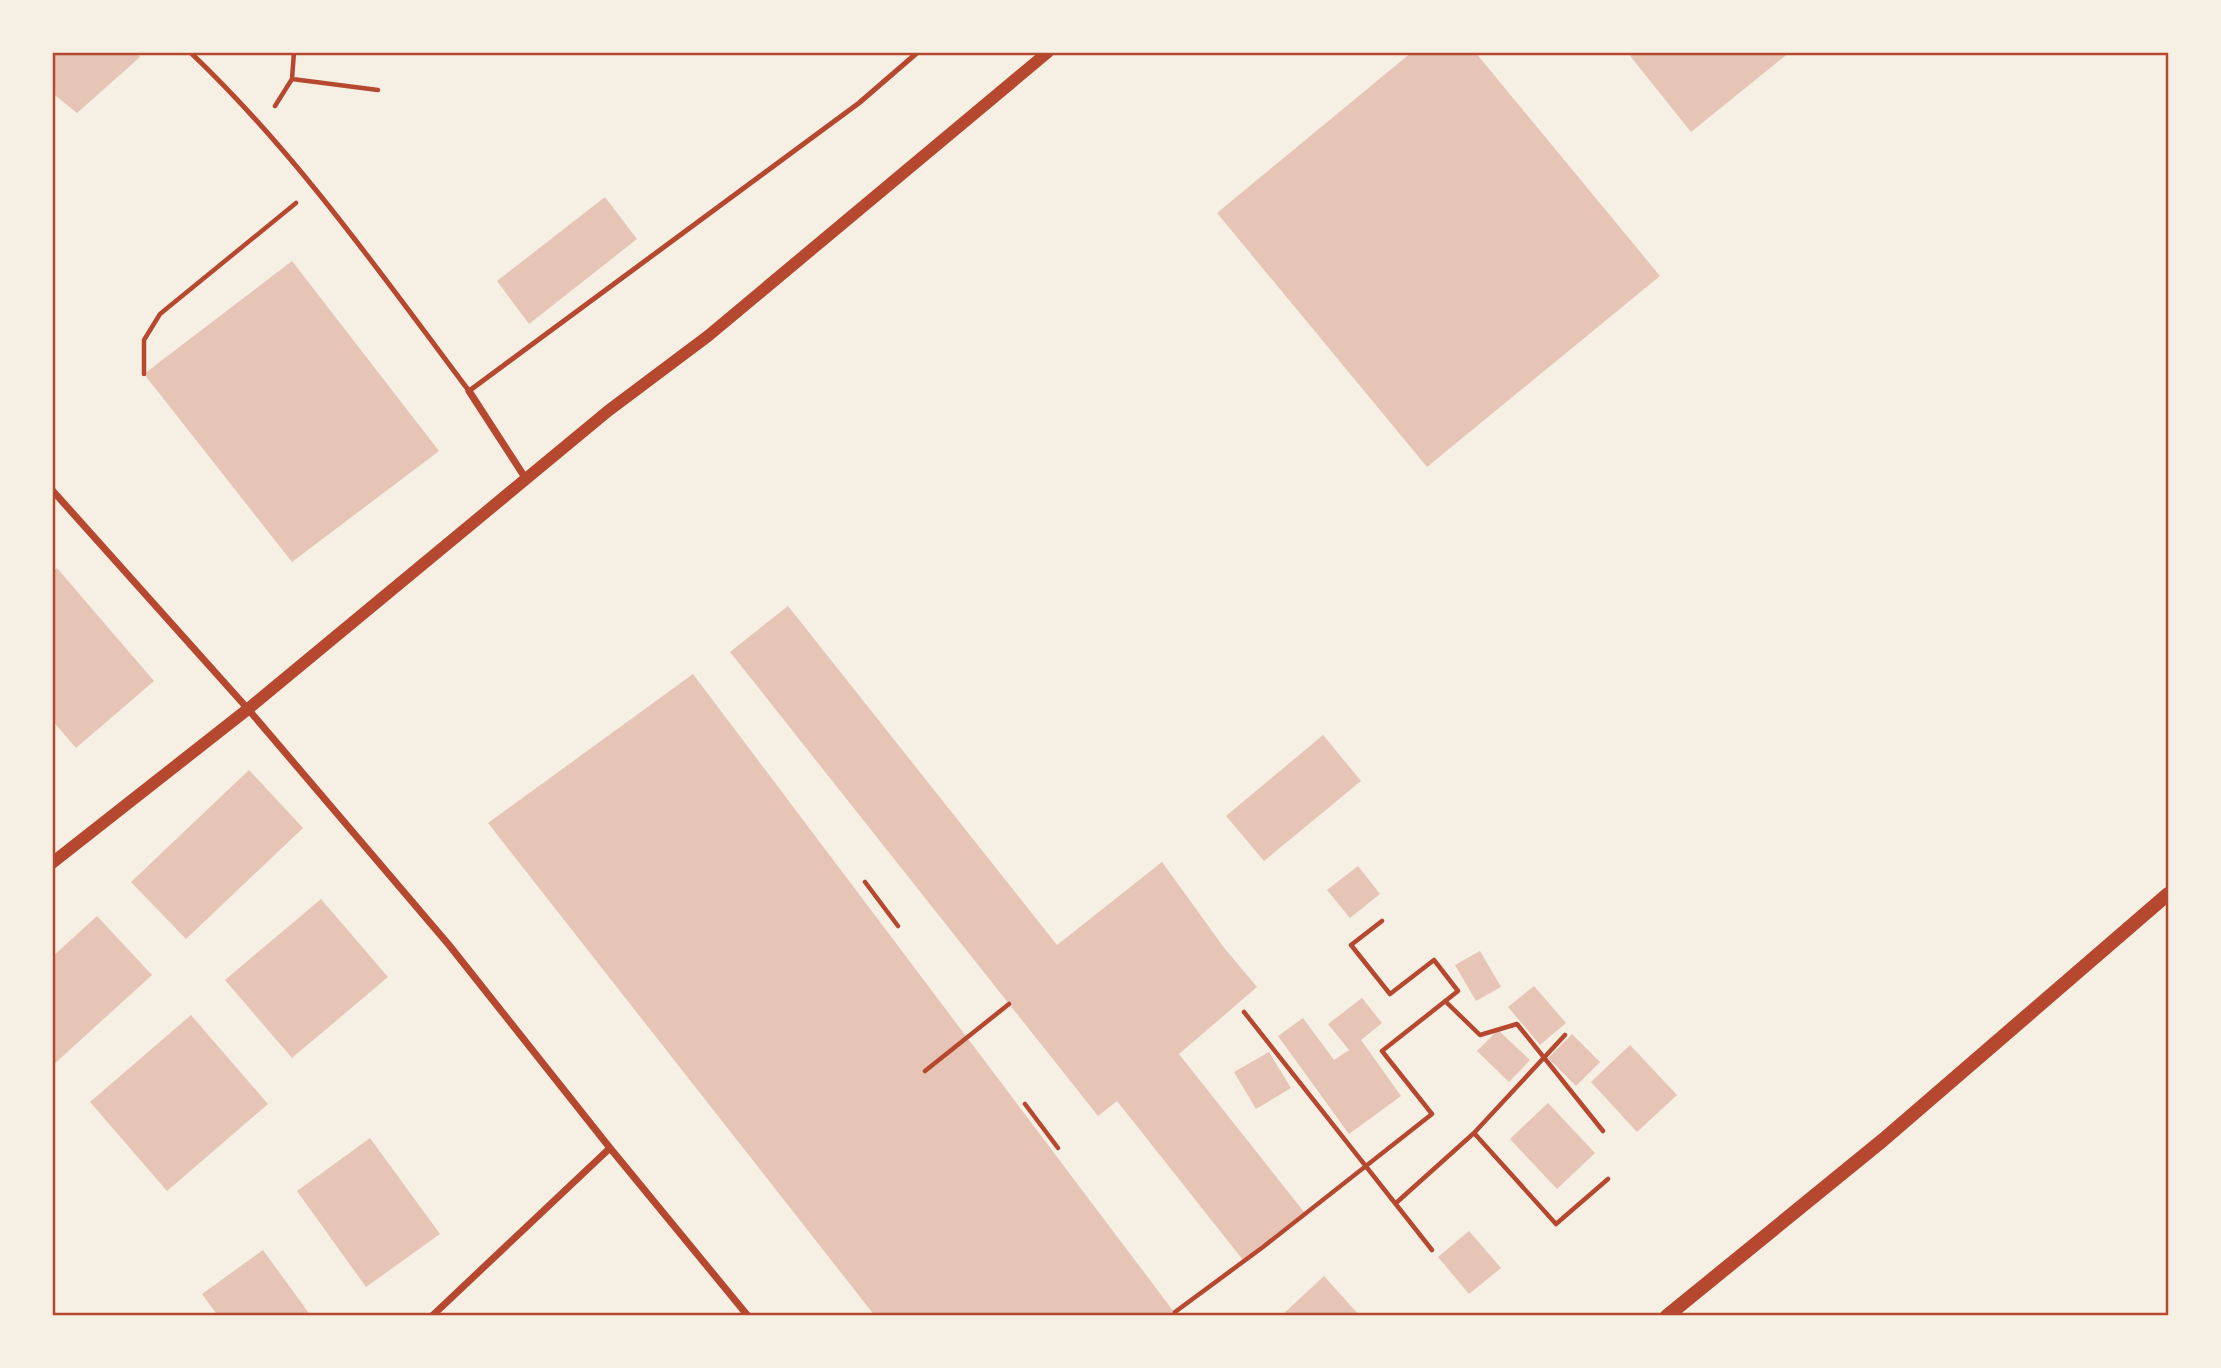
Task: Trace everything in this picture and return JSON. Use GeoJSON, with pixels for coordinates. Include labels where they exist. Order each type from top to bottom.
{"type":"FeatureCollection","features":[{"type":"Feature","properties":{"kind":"main road"},"geometry":{"type":"LineString","coordinates":[[1667,1315],[1883,1140],[2168,894]]}},
{"type":"Feature","properties":{"kind":"street"},"geometry":{"type":"LineString","coordinates":[[52,863],[248,709],[608,411],[708,336],[1048,52]]}},
{"type":"Feature","properties":{"kind":"street"},"geometry":{"type":"LineString","coordinates":[[469,391],[526,479]]}},
{"type":"Feature","properties":{"kind":"street"},"geometry":{"type":"LineString","coordinates":[[52,490],[248,709],[449,945],[610,1148],[748,1315]]}},
{"type":"Feature","properties":{"kind":"street"},"geometry":{"type":"LineString","coordinates":[[432,1315],[610,1148]]}},
{"type":"Feature","properties":{"kind":"lane"},"geometry":{"type":"LineString","coordinates":[[190,52],[315,187],[469,391],[859,103],[918,52]]}},
{"type":"Feature","properties":{"kind":"path"},"geometry":{"type":"LineString","coordinates":[[262,128],[292,79],[294,52]]}},
{"type":"Feature","properties":{"kind":"path"},"geometry":{"type":"LineString","coordinates":[[292,79],[379,90]]}},
{"type":"Feature","properties":{"kind":"path"},"geometry":{"type":"LineString","coordinates":[[144,374],[144,340],[160,314],[315,187]]}},
{"type":"Feature","properties":{"kind":"path"},"geometry":{"type":"LineString","coordinates":[[865,882],[898,926]]}},
{"type":"Feature","properties":{"kind":"path"},"geometry":{"type":"LineString","coordinates":[[1175,1312],[1263,1247],[1432,1114],[1382,1051],[1458,991],[1434,960],[1390,995],[1351,945],[1382,921]]}},
{"type":"Feature","properties":{"kind":"path"},"geometry":{"type":"LineString","coordinates":[[1446,1001],[1480,1035],[1517,1024],[1603,1131]]}},
{"type":"Feature","properties":{"kind":"path"},"geometry":{"type":"LineString","coordinates":[[925,1071],[1009,1004]]}},
{"type":"Feature","properties":{"kind":"path"},"geometry":{"type":"LineString","coordinates":[[1244,1012],[1432,1250]]}},
{"type":"Feature","properties":{"kind":"path"},"geometry":{"type":"LineString","coordinates":[[1396,1203],[1475,1133],[1565,1035]]}},
{"type":"Feature","properties":{"kind":"path"},"geometry":{"type":"LineString","coordinates":[[1025,1104],[1058,1148]]}},
{"type":"Feature","properties":{"kind":"path"},"geometry":{"type":"LineString","coordinates":[[1475,1133],[1556,1224],[1608,1179]]}},
{"type":"Feature","properties":{"kind":"building"},"geometry":{"type":"Polygon","coordinates":[[[52,52],[137,52],[140,57],[77,113],[52,93],[52,52]]]}},
{"type":"Feature","properties":{"kind":"building"},"geometry":{"type":"Polygon","coordinates":[[[1412,52],[1475,52],[1660,276],[1427,467],[1217,213],[1412,52]]]}},
{"type":"Feature","properties":{"kind":"building"},"geometry":{"type":"Polygon","coordinates":[[[1627,52],[1790,52],[1691,132],[1627,52]]]}},
{"type":"Feature","properties":{"kind":"building"},"geometry":{"type":"Polygon","coordinates":[[[605,197],[637,239],[529,324],[497,281],[605,197]]]}},
{"type":"Feature","properties":{"kind":"building"},"geometry":{"type":"Polygon","coordinates":[[[292,261],[439,451],[292,562],[144,374],[292,261]]]}},
{"type":"Feature","properties":{"kind":"building"},"geometry":{"type":"Polygon","coordinates":[[[57,568],[154,681],[76,748],[52,720],[52,572],[57,568]]]}},
{"type":"Feature","properties":{"kind":"building"},"geometry":{"type":"Polygon","coordinates":[[[788,606],[1057,945],[1162,862],[1225,949],[1257,987],[1179,1054],[1304,1212],[1243,1260],[1117,1101],[1098,1116],[730,652],[788,606]]]}},
{"type":"Feature","properties":{"kind":"building"},"geometry":{"type":"Polygon","coordinates":[[[693,674],[1177,1316],[875,1316],[488,823],[693,674]]]}},
{"type":"Feature","properties":{"kind":"building"},"geometry":{"type":"Polygon","coordinates":[[[1323,735],[1361,781],[1264,861],[1226,816],[1323,735]]]}},
{"type":"Feature","properties":{"kind":"building"},"geometry":{"type":"Polygon","coordinates":[[[249,770],[303,828],[186,939],[131,882],[249,770]]]}},
{"type":"Feature","properties":{"kind":"building"},"geometry":{"type":"Polygon","coordinates":[[[1358,866],[1380,894],[1350,918],[1327,890],[1358,866]]]}},
{"type":"Feature","properties":{"kind":"building"},"geometry":{"type":"Polygon","coordinates":[[[321,899],[388,977],[292,1058],[225,980],[321,899]]]}},
{"type":"Feature","properties":{"kind":"building"},"geometry":{"type":"Polygon","coordinates":[[[97,916],[152,975],[52,1066],[52,957],[97,916]]]}},
{"type":"Feature","properties":{"kind":"building"},"geometry":{"type":"Polygon","coordinates":[[[1480,951],[1501,987],[1476,1001],[1455,965],[1480,951]]]}},
{"type":"Feature","properties":{"kind":"building"},"geometry":{"type":"Polygon","coordinates":[[[1534,986],[1566,1023],[1540,1045],[1508,1007],[1534,986]]]}},
{"type":"Feature","properties":{"kind":"building"},"geometry":{"type":"Polygon","coordinates":[[[1362,998],[1382,1023],[1361,1040],[1401,1096],[1349,1134],[1278,1036],[1303,1018],[1334,1060],[1349,1050],[1328,1024],[1362,998]]]}},
{"type":"Feature","properties":{"kind":"building"},"geometry":{"type":"Polygon","coordinates":[[[191,1015],[268,1104],[167,1191],[90,1102],[191,1015]]]}},
{"type":"Feature","properties":{"kind":"building"},"geometry":{"type":"Polygon","coordinates":[[[1498,1030],[1530,1060],[1509,1082],[1477,1051],[1498,1030]]]}},
{"type":"Feature","properties":{"kind":"building"},"geometry":{"type":"Polygon","coordinates":[[[1572,1034],[1600,1062],[1576,1086],[1548,1058],[1572,1034]]]}},
{"type":"Feature","properties":{"kind":"building"},"geometry":{"type":"Polygon","coordinates":[[[1630,1045],[1677,1095],[1637,1132],[1591,1082],[1630,1045]]]}},
{"type":"Feature","properties":{"kind":"building"},"geometry":{"type":"Polygon","coordinates":[[[1269,1052],[1291,1088],[1256,1109],[1234,1072],[1269,1052]]]}},
{"type":"Feature","properties":{"kind":"building"},"geometry":{"type":"Polygon","coordinates":[[[1548,1103],[1595,1153],[1557,1189],[1510,1139],[1548,1103]]]}},
{"type":"Feature","properties":{"kind":"building"},"geometry":{"type":"Polygon","coordinates":[[[370,1138],[440,1234],[366,1287],[297,1191],[370,1138]]]}},
{"type":"Feature","properties":{"kind":"building"},"geometry":{"type":"Polygon","coordinates":[[[1469,1231],[1501,1268],[1469,1294],[1438,1257],[1469,1231]]]}},
{"type":"Feature","properties":{"kind":"building"},"geometry":{"type":"Polygon","coordinates":[[[263,1250],[311,1316],[218,1316],[202,1294],[263,1250]]]}},
{"type":"Feature","properties":{"kind":"building"},"geometry":{"type":"Polygon","coordinates":[[[1324,1276],[1360,1316],[1281,1316],[1324,1276]]]}}]}
